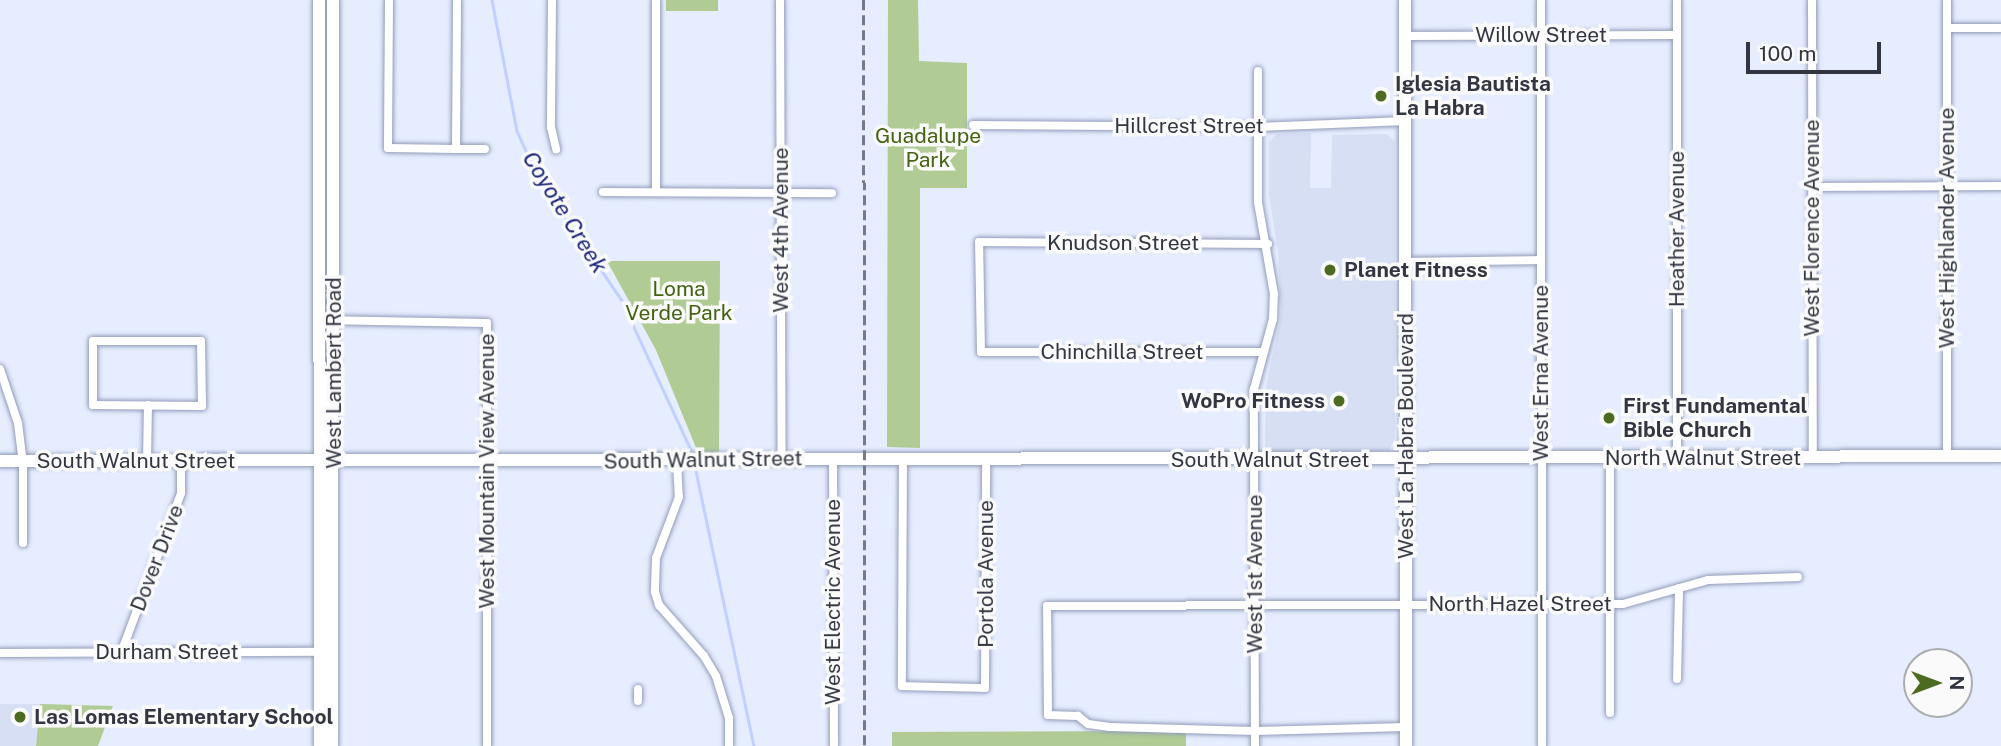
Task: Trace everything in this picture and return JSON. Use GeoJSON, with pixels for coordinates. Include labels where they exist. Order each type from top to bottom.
{"type":"FeatureCollection","features":[{"type":"Feature","properties":{"kind":"main road","name":"West Lambert Road"},"geometry":{"type":"LineString","coordinates":[[318,0],[320,746]]}},
{"type":"Feature","properties":{"kind":"main road","name":"West Lambert Road"},"geometry":{"type":"LineString","coordinates":[[332,746],[335,461],[334,0]]}},
{"type":"Feature","properties":{"kind":"main road","name":"West La Habra Boulevard"},"geometry":{"type":"LineString","coordinates":[[1405,0],[1406,746]]}},
{"type":"Feature","properties":{"kind":"main road","name":"North Walnut Street"},"geometry":{"type":"LineString","coordinates":[[1406,459],[2001,456]]}},
{"type":"Feature","properties":{"kind":"main road","name":"South Walnut Street"},"geometry":{"type":"LineString","coordinates":[[0,461],[1406,459]]}},
{"type":"Feature","properties":{"kind":"street"},"geometry":{"type":"LineString","coordinates":[[388,0],[388,148],[485,149]]}},
{"type":"Feature","properties":{"kind":"street"},"geometry":{"type":"LineString","coordinates":[[456,149],[457,0]]}},
{"type":"Feature","properties":{"kind":"street"},"geometry":{"type":"LineString","coordinates":[[552,0],[551,127],[556,149]]}},
{"type":"Feature","properties":{"kind":"street"},"geometry":{"type":"LineString","coordinates":[[656,0],[656,192]]}},
{"type":"Feature","properties":{"kind":"street","name":"West 4th Avenue"},"geometry":{"type":"LineString","coordinates":[[780,0],[782,460]]}},
{"type":"Feature","properties":{"kind":"street","name":"West Erna Avenue"},"geometry":{"type":"LineString","coordinates":[[1541,0],[1542,746]]}},
{"type":"Feature","properties":{"kind":"street","name":"Heather Avenue"},"geometry":{"type":"LineString","coordinates":[[1677,0],[1677,458]]}},
{"type":"Feature","properties":{"kind":"street","name":"West Florence Avenue"},"geometry":{"type":"LineString","coordinates":[[1812,0],[1813,457]]}},
{"type":"Feature","properties":{"kind":"street","name":"West Highlander Avenue"},"geometry":{"type":"LineString","coordinates":[[1947,0],[1947,457]]}},
{"type":"Feature","properties":{"kind":"street"},"geometry":{"type":"LineString","coordinates":[[1947,29],[2001,28]]}},
{"type":"Feature","properties":{"kind":"street","name":"Willow Street"},"geometry":{"type":"LineString","coordinates":[[1405,36],[1677,35]]}},
{"type":"Feature","properties":{"kind":"street","name":"West 1st Avenue"},"geometry":{"type":"LineString","coordinates":[[1255,746],[1254,389],[1273,319],[1274,294],[1268,244],[1258,202],[1258,71]]}},
{"type":"Feature","properties":{"kind":"street","name":"Hillcrest Street"},"geometry":{"type":"LineString","coordinates":[[972,125],[1258,127],[1406,121]]}},
{"type":"Feature","properties":{"kind":"street"},"geometry":{"type":"LineString","coordinates":[[1812,187],[2001,186]]}},
{"type":"Feature","properties":{"kind":"street"},"geometry":{"type":"LineString","coordinates":[[603,192],[832,193]]}},
{"type":"Feature","properties":{"kind":"street","name":"Knudson Street"},"geometry":{"type":"LineString","coordinates":[[981,352],[979,242],[1268,244]]}},
{"type":"Feature","properties":{"kind":"street"},"geometry":{"type":"LineString","coordinates":[[1406,262],[1541,260]]}},
{"type":"Feature","properties":{"kind":"street","name":"West Mountain View Avenue"},"geometry":{"type":"LineString","coordinates":[[319,320],[487,323],[487,746]]}},
{"type":"Feature","properties":{"kind":"street"},"geometry":{"type":"LineString","coordinates":[[93,341],[201,341],[202,406],[148,405],[93,405],[93,341]]}},
{"type":"Feature","properties":{"kind":"street","name":"Chinchilla Street"},"geometry":{"type":"LineString","coordinates":[[981,352],[1262,352]]}},
{"type":"Feature","properties":{"kind":"street"},"geometry":{"type":"LineString","coordinates":[[0,369],[18,423],[23,461],[23,544]]}},
{"type":"Feature","properties":{"kind":"street"},"geometry":{"type":"LineString","coordinates":[[147,461],[148,405]]}},
{"type":"Feature","properties":{"kind":"street"},"geometry":{"type":"LineString","coordinates":[[1611,458],[1611,713]]}},
{"type":"Feature","properties":{"kind":"street","name":"West Electric Avenue"},"geometry":{"type":"LineString","coordinates":[[833,459],[834,746]]}},
{"type":"Feature","properties":{"kind":"street","name":"Portola Avenue"},"geometry":{"type":"LineString","coordinates":[[903,459],[902,686],[985,688],[986,460]]}},
{"type":"Feature","properties":{"kind":"street","name":"Dover Drive"},"geometry":{"type":"LineString","coordinates":[[121,653],[181,493],[181,462]]}},
{"type":"Feature","properties":{"kind":"street"},"geometry":{"type":"LineString","coordinates":[[677,462],[679,497],[656,558],[654,592],[659,605],[704,656],[716,676],[729,718],[729,746]]}},
{"type":"Feature","properties":{"kind":"street","name":"North Hazel Street"},"geometry":{"type":"LineString","coordinates":[[1255,731],[1110,727],[1088,724],[1078,716],[1048,715],[1047,606],[1611,603],[1708,580],[1798,577]]}},
{"type":"Feature","properties":{"kind":"street"},"geometry":{"type":"LineString","coordinates":[[1676,679],[1679,588]]}},
{"type":"Feature","properties":{"kind":"street","name":"Durham Street"},"geometry":{"type":"LineString","coordinates":[[0,653],[334,652]]}},
{"type":"Feature","properties":{"kind":"street"},"geometry":{"type":"LineString","coordinates":[[638,689],[638,701]]}},
{"type":"Feature","properties":{"kind":"street"},"geometry":{"type":"LineString","coordinates":[[1255,731],[1406,727]]}},
{"type":"Feature","properties":{"kind":"shaded area"},"geometry":{"type":"Polygon","coordinates":[[[1311,133],[1310,188],[1331,188],[1332,135],[1387,134],[1395,142],[1395,438],[1389,451],[1275,452],[1265,447],[1266,387],[1281,315],[1278,252],[1269,195],[1269,142],[1277,134],[1311,133]]]}},
{"type":"Feature","properties":{"kind":"shaded area","name":"Las Lomas Elementary School"},"geometry":{"type":"Polygon","coordinates":[[[0,704],[40,704],[36,746],[0,746],[0,704]]]}},
{"type":"Feature","properties":{"kind":"green space"},"geometry":{"type":"Polygon","coordinates":[[[666,0],[718,0],[718,11],[666,11],[666,0]]]}},
{"type":"Feature","properties":{"kind":"green space","name":"Guadalupe Park"},"geometry":{"type":"Polygon","coordinates":[[[888,0],[918,0],[919,61],[967,63],[967,188],[920,188],[920,448],[887,447],[888,0]]]}},
{"type":"Feature","properties":{"kind":"green space","name":"Loma Verde Park"},"geometry":{"type":"Polygon","coordinates":[[[607,261],[720,261],[719,459],[701,460],[656,350],[607,261]]]}},
{"type":"Feature","properties":{"kind":"green space"},"geometry":{"type":"Polygon","coordinates":[[[40,704],[113,706],[98,746],[36,746],[40,704]]]}},
{"type":"Feature","properties":{"kind":"green space"},"geometry":{"type":"Polygon","coordinates":[[[1186,731],[1186,746],[892,746],[892,732],[1186,731]]]}},
{"type":"Feature","properties":{"kind":"waterway","name":"Coyote Creek"},"geometry":{"type":"LineString","coordinates":[[492,0],[517,131],[538,177],[621,299],[691,450]]}},
{"type":"Feature","properties":{"kind":"waterway","name":"Coyote Creek"},"geometry":{"type":"LineString","coordinates":[[696,471],[754,746]]}},
{"type":"Feature","properties":{"kind":"railway"},"geometry":{"type":"LineString","coordinates":[[864,0],[865,746]]}},
{"type":"Feature","properties":{"kind":"place","name":"Iglesia Bautista La Habra"},"geometry":{"type":"Point","coordinates":[1381,96]}},
{"type":"Feature","properties":{"kind":"place","name":"Planet Fitness"},"geometry":{"type":"Point","coordinates":[1330,270]}},
{"type":"Feature","properties":{"kind":"place","name":"WoPro Fitness"},"geometry":{"type":"Point","coordinates":[1339,401]}},
{"type":"Feature","properties":{"kind":"place","name":"First Fundamental Bible Church"},"geometry":{"type":"Point","coordinates":[1609,418]}},
{"type":"Feature","properties":{"kind":"place","name":"Las Lomas Elementary School"},"geometry":{"type":"Point","coordinates":[20,717]}}]}
